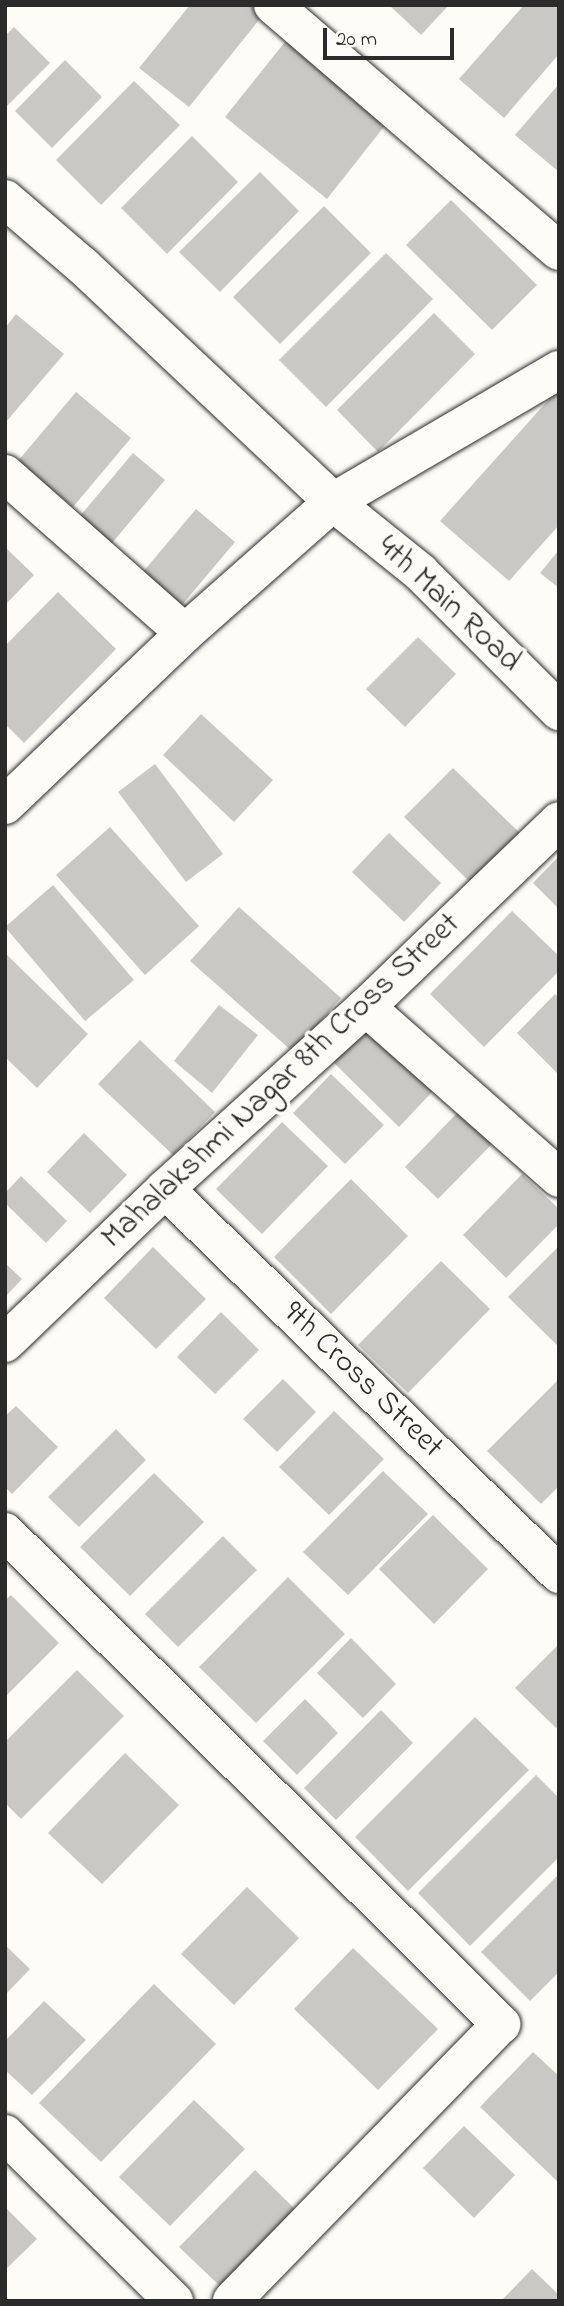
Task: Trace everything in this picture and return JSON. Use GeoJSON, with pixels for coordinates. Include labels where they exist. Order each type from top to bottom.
{"type":"FeatureCollection","features":[{"type":"Feature","properties":{"kind":"street"},"geometry":{"type":"LineString","coordinates":[[273,5],[559,251]]}},
{"type":"Feature","properties":{"kind":"street","name":"4th Main Road"},"geometry":{"type":"LineString","coordinates":[[5,199],[83,266],[333,502],[421,572],[559,711]]}},
{"type":"Feature","properties":{"kind":"street"},"geometry":{"type":"LineString","coordinates":[[5,805],[185,633],[333,502],[559,370]]}},
{"type":"Feature","properties":{"kind":"street"},"geometry":{"type":"LineString","coordinates":[[5,474],[185,633]]}},
{"type":"Feature","properties":{"kind":"street","name":"Mahalakshmi Nagar 8th Cross Street"},"geometry":{"type":"LineString","coordinates":[[5,1343],[165,1189],[366,1007],[559,821]]}},
{"type":"Feature","properties":{"kind":"street"},"geometry":{"type":"LineString","coordinates":[[366,1007],[559,1178]]}},
{"type":"Feature","properties":{"kind":"street","name":"9th Cross Street"},"geometry":{"type":"LineString","coordinates":[[165,1189],[559,1574]]}},
{"type":"Feature","properties":{"kind":"street"},"geometry":{"type":"LineString","coordinates":[[5,1532],[500,2024],[232,2301]]}},
{"type":"Feature","properties":{"kind":"street"},"geometry":{"type":"LineString","coordinates":[[5,2134],[174,2301]]}},
{"type":"Feature","properties":{"kind":"building"},"geometry":{"type":"Polygon","coordinates":[[[190,5],[261,5],[267,10],[189,107],[139,68],[190,5]]]}},
{"type":"Feature","properties":{"kind":"building"},"geometry":{"type":"Polygon","coordinates":[[[389,5],[449,5],[421,35],[389,5]]]}},
{"type":"Feature","properties":{"kind":"building"},"geometry":{"type":"Polygon","coordinates":[[[524,5],[559,5],[559,54],[504,118],[459,79],[524,5]]]}},
{"type":"Feature","properties":{"kind":"building"},"geometry":{"type":"Polygon","coordinates":[[[14,27],[50,63],[5,108],[5,36],[14,27]]]}},
{"type":"Feature","properties":{"kind":"building"},"geometry":{"type":"Polygon","coordinates":[[[292,33],[394,114],[327,199],[225,117],[292,33]]]}},
{"type":"Feature","properties":{"kind":"building"},"geometry":{"type":"Polygon","coordinates":[[[65,60],[102,97],[52,148],[15,111],[65,60]]]}},
{"type":"Feature","properties":{"kind":"building"},"geometry":{"type":"Polygon","coordinates":[[[134,81],[180,125],[101,205],[56,160],[134,81]]]}},
{"type":"Feature","properties":{"kind":"building"},"geometry":{"type":"Polygon","coordinates":[[[559,84],[559,172],[515,135],[559,84]]]}},
{"type":"Feature","properties":{"kind":"building"},"geometry":{"type":"Polygon","coordinates":[[[192,136],[238,182],[167,254],[121,208],[192,136]]]}},
{"type":"Feature","properties":{"kind":"building"},"geometry":{"type":"Polygon","coordinates":[[[260,172],[299,211],[220,292],[179,252],[260,172]]]}},
{"type":"Feature","properties":{"kind":"building"},"geometry":{"type":"Polygon","coordinates":[[[451,200],[537,285],[492,330],[406,245],[451,200]]]}},
{"type":"Feature","properties":{"kind":"building"},"geometry":{"type":"Polygon","coordinates":[[[324,206],[371,253],[280,344],[233,297],[324,206]]]}},
{"type":"Feature","properties":{"kind":"building"},"geometry":{"type":"Polygon","coordinates":[[[386,253],[433,299],[326,407],[279,360],[386,253]]]}},
{"type":"Feature","properties":{"kind":"building"},"geometry":{"type":"Polygon","coordinates":[[[434,313],[475,354],[378,452],[337,410],[434,313]]]}},
{"type":"Feature","properties":{"kind":"building"},"geometry":{"type":"Polygon","coordinates":[[[16,314],[64,354],[5,423],[5,328],[16,314]]]}},
{"type":"Feature","properties":{"kind":"building"},"geometry":{"type":"Polygon","coordinates":[[[559,388],[559,525],[509,581],[440,521],[559,388]]]}},
{"type":"Feature","properties":{"kind":"building"},"geometry":{"type":"Polygon","coordinates":[[[76,392],[131,438],[73,507],[18,461],[76,392]]]}},
{"type":"Feature","properties":{"kind":"building"},"geometry":{"type":"Polygon","coordinates":[[[133,453],[165,480],[107,549],[75,522],[133,453]]]}},
{"type":"Feature","properties":{"kind":"building"},"geometry":{"type":"Polygon","coordinates":[[[196,509],[235,542],[176,612],[137,579],[196,509]]]}},
{"type":"Feature","properties":{"kind":"building"},"geometry":{"type":"Polygon","coordinates":[[[5,547],[34,575],[5,605],[5,547]]]}},
{"type":"Feature","properties":{"kind":"building"},"geometry":{"type":"Polygon","coordinates":[[[559,550],[559,588],[540,573],[559,550]]]}},
{"type":"Feature","properties":{"kind":"building"},"geometry":{"type":"Polygon","coordinates":[[[58,592],[116,649],[24,743],[5,724],[5,646],[58,592]]]}},
{"type":"Feature","properties":{"kind":"building"},"geometry":{"type":"Polygon","coordinates":[[[418,637],[456,674],[405,727],[366,689],[418,637]]]}},
{"type":"Feature","properties":{"kind":"building"},"geometry":{"type":"Polygon","coordinates":[[[201,714],[273,780],[234,822],[163,755],[201,714]]]}},
{"type":"Feature","properties":{"kind":"building"},"geometry":{"type":"Polygon","coordinates":[[[155,764],[223,854],[186,882],[118,792],[155,764]]]}},
{"type":"Feature","properties":{"kind":"building"},"geometry":{"type":"Polygon","coordinates":[[[453,768],[526,839],[477,889],[404,817],[453,768]]]}},
{"type":"Feature","properties":{"kind":"building"},"geometry":{"type":"Polygon","coordinates":[[[110,827],[199,926],[145,975],[56,875],[110,827]]]}},
{"type":"Feature","properties":{"kind":"building"},"geometry":{"type":"Polygon","coordinates":[[[389,833],[441,883],[404,922],[352,872],[389,833]]]}},
{"type":"Feature","properties":{"kind":"building"},"geometry":{"type":"Polygon","coordinates":[[[559,856],[559,909],[533,883],[559,856]]]}},
{"type":"Feature","properties":{"kind":"building"},"geometry":{"type":"Polygon","coordinates":[[[53,885],[134,980],[85,1021],[5,927],[53,885]]]}},
{"type":"Feature","properties":{"kind":"building"},"geometry":{"type":"Polygon","coordinates":[[[239,907],[341,998],[293,1052],[190,961],[239,907]]]}},
{"type":"Feature","properties":{"kind":"building"},"geometry":{"type":"Polygon","coordinates":[[[512,911],[559,956],[559,971],[484,1047],[430,994],[512,911]]]}},
{"type":"Feature","properties":{"kind":"building"},"geometry":{"type":"Polygon","coordinates":[[[5,953],[88,1034],[37,1088],[5,1057],[5,953]]]}},
{"type":"Feature","properties":{"kind":"building"},"geometry":{"type":"Polygon","coordinates":[[[555,994],[559,998],[557,1073],[517,1033],[555,994]]]}},
{"type":"Feature","properties":{"kind":"building"},"geometry":{"type":"Polygon","coordinates":[[[219,1005],[258,1035],[212,1093],[174,1061],[219,1005]]]}},
{"type":"Feature","properties":{"kind":"building"},"geometry":{"type":"Polygon","coordinates":[[[366,1023],[434,1090],[399,1127],[330,1059],[366,1023]]]}},
{"type":"Feature","properties":{"kind":"building"},"geometry":{"type":"Polygon","coordinates":[[[140,1040],[215,1112],[173,1155],[98,1084],[140,1040]]]}},
{"type":"Feature","properties":{"kind":"building"},"geometry":{"type":"Polygon","coordinates":[[[331,1074],[384,1125],[345,1164],[293,1113],[331,1074]]]}},
{"type":"Feature","properties":{"kind":"building"},"geometry":{"type":"Polygon","coordinates":[[[460,1110],[493,1143],[438,1199],[405,1167],[460,1110]]]}},
{"type":"Feature","properties":{"kind":"building"},"geometry":{"type":"Polygon","coordinates":[[[282,1122],[328,1166],[262,1234],[216,1189],[282,1122]]]}},
{"type":"Feature","properties":{"kind":"building"},"geometry":{"type":"Polygon","coordinates":[[[84,1133],[127,1175],[90,1213],[47,1172],[84,1133]]]}},
{"type":"Feature","properties":{"kind":"building"},"geometry":{"type":"Polygon","coordinates":[[[522,1174],[559,1209],[559,1224],[506,1278],[463,1235],[522,1174]]]}},
{"type":"Feature","properties":{"kind":"building"},"geometry":{"type":"Polygon","coordinates":[[[21,1176],[67,1221],[46,1243],[5,1203],[5,1193],[21,1176]]]}},
{"type":"Feature","properties":{"kind":"building"},"geometry":{"type":"Polygon","coordinates":[[[351,1179],[408,1236],[331,1314],[274,1257],[351,1179]]]}},
{"type":"Feature","properties":{"kind":"building"},"geometry":{"type":"Polygon","coordinates":[[[559,1246],[559,1347],[508,1297],[559,1246]]]}},
{"type":"Feature","properties":{"kind":"building"},"geometry":{"type":"Polygon","coordinates":[[[153,1247],[206,1299],[156,1349],[104,1298],[153,1247]]]}},
{"type":"Feature","properties":{"kind":"building"},"geometry":{"type":"Polygon","coordinates":[[[441,1261],[490,1309],[408,1393],[358,1345],[441,1261]]]}},
{"type":"Feature","properties":{"kind":"building"},"geometry":{"type":"Polygon","coordinates":[[[5,1263],[22,1279],[5,1297],[5,1263]]]}},
{"type":"Feature","properties":{"kind":"building"},"geometry":{"type":"Polygon","coordinates":[[[221,1312],[259,1350],[215,1394],[177,1357],[221,1312]]]}},
{"type":"Feature","properties":{"kind":"building"},"geometry":{"type":"Polygon","coordinates":[[[283,1379],[316,1412],[277,1452],[243,1419],[283,1379]]]}},
{"type":"Feature","properties":{"kind":"building"},"geometry":{"type":"Polygon","coordinates":[[[557,1381],[559,1486],[541,1504],[487,1451],[557,1381]]]}},
{"type":"Feature","properties":{"kind":"building"},"geometry":{"type":"Polygon","coordinates":[[[16,1406],[58,1447],[12,1494],[5,1487],[5,1416],[16,1406]]]}},
{"type":"Feature","properties":{"kind":"building"},"geometry":{"type":"Polygon","coordinates":[[[334,1411],[384,1459],[329,1515],[279,1467],[334,1411]]]}},
{"type":"Feature","properties":{"kind":"building"},"geometry":{"type":"Polygon","coordinates":[[[116,1429],[146,1460],[79,1527],[48,1497],[116,1429]]]}},
{"type":"Feature","properties":{"kind":"building"},"geometry":{"type":"Polygon","coordinates":[[[383,1471],[428,1514],[348,1595],[303,1552],[383,1471]]]}},
{"type":"Feature","properties":{"kind":"building"},"geometry":{"type":"Polygon","coordinates":[[[154,1473],[204,1522],[130,1596],[80,1547],[154,1473]]]}},
{"type":"Feature","properties":{"kind":"building"},"geometry":{"type":"Polygon","coordinates":[[[433,1515],[488,1569],[434,1624],[379,1569],[433,1515]]]}},
{"type":"Feature","properties":{"kind":"building"},"geometry":{"type":"Polygon","coordinates":[[[223,1536],[257,1570],[178,1647],[145,1614],[223,1536]]]}},
{"type":"Feature","properties":{"kind":"building"},"geometry":{"type":"Polygon","coordinates":[[[288,1577],[345,1634],[256,1723],[199,1667],[288,1577]]]}},
{"type":"Feature","properties":{"kind":"building"},"geometry":{"type":"Polygon","coordinates":[[[11,1595],[59,1643],[5,1697],[5,1600],[11,1595]]]}},
{"type":"Feature","properties":{"kind":"building"},"geometry":{"type":"Polygon","coordinates":[[[351,1638],[396,1684],[363,1718],[317,1673],[351,1638]]]}},
{"type":"Feature","properties":{"kind":"building"},"geometry":{"type":"Polygon","coordinates":[[[559,1644],[559,1725],[556,1728],[515,1688],[559,1644]]]}},
{"type":"Feature","properties":{"kind":"building"},"geometry":{"type":"Polygon","coordinates":[[[77,1670],[124,1716],[21,1819],[5,1803],[5,1742],[77,1670]]]}},
{"type":"Feature","properties":{"kind":"building"},"geometry":{"type":"Polygon","coordinates":[[[305,1699],[338,1733],[297,1775],[263,1741],[305,1699]]]}},
{"type":"Feature","properties":{"kind":"building"},"geometry":{"type":"Polygon","coordinates":[[[381,1710],[413,1743],[336,1820],[304,1788],[381,1710]]]}},
{"type":"Feature","properties":{"kind":"building"},"geometry":{"type":"Polygon","coordinates":[[[475,1717],[529,1770],[408,1891],[355,1837],[475,1717]]]}},
{"type":"Feature","properties":{"kind":"building"},"geometry":{"type":"Polygon","coordinates":[[[125,1753],[179,1805],[102,1884],[48,1833],[125,1753]]]}},
{"type":"Feature","properties":{"kind":"building"},"geometry":{"type":"Polygon","coordinates":[[[536,1775],[559,1798],[559,1857],[470,1946],[418,1893],[536,1775]]]}},
{"type":"Feature","properties":{"kind":"building"},"geometry":{"type":"Polygon","coordinates":[[[559,1874],[559,1972],[530,2001],[481,1952],[559,1874]]]}},
{"type":"Feature","properties":{"kind":"building"},"geometry":{"type":"Polygon","coordinates":[[[247,1887],[299,1938],[234,2005],[181,1954],[247,1887]]]}},
{"type":"Feature","properties":{"kind":"building"},"geometry":{"type":"Polygon","coordinates":[[[5,1945],[30,1969],[5,1995],[5,1945]]]}},
{"type":"Feature","properties":{"kind":"building"},"geometry":{"type":"Polygon","coordinates":[[[353,1948],[438,2029],[378,2090],[294,2009],[353,1948]]]}},
{"type":"Feature","properties":{"kind":"building"},"geometry":{"type":"Polygon","coordinates":[[[154,1984],[216,2044],[101,2162],[39,2103],[154,1984]]]}},
{"type":"Feature","properties":{"kind":"building"},"geometry":{"type":"Polygon","coordinates":[[[44,2001],[86,2040],[32,2095],[5,2070],[5,2041],[44,2001]]]}},
{"type":"Feature","properties":{"kind":"building"},"geometry":{"type":"Polygon","coordinates":[[[533,2052],[559,2076],[559,2183],[480,2107],[533,2052]]]}},
{"type":"Feature","properties":{"kind":"building"},"geometry":{"type":"Polygon","coordinates":[[[194,2100],[245,2149],[170,2226],[119,2177],[194,2100]]]}},
{"type":"Feature","properties":{"kind":"building"},"geometry":{"type":"Polygon","coordinates":[[[464,2126],[515,2175],[474,2218],[423,2168],[464,2126]]]}},
{"type":"Feature","properties":{"kind":"building"},"geometry":{"type":"Polygon","coordinates":[[[255,2170],[297,2211],[222,2288],[179,2247],[255,2170]]]}},
{"type":"Feature","properties":{"kind":"building"},"geometry":{"type":"Polygon","coordinates":[[[5,2207],[37,2239],[5,2270],[5,2207]]]}},
{"type":"Feature","properties":{"kind":"building"},"geometry":{"type":"Polygon","coordinates":[[[532,2269],[559,2295],[559,2301],[501,2301],[532,2269]]]}}]}
